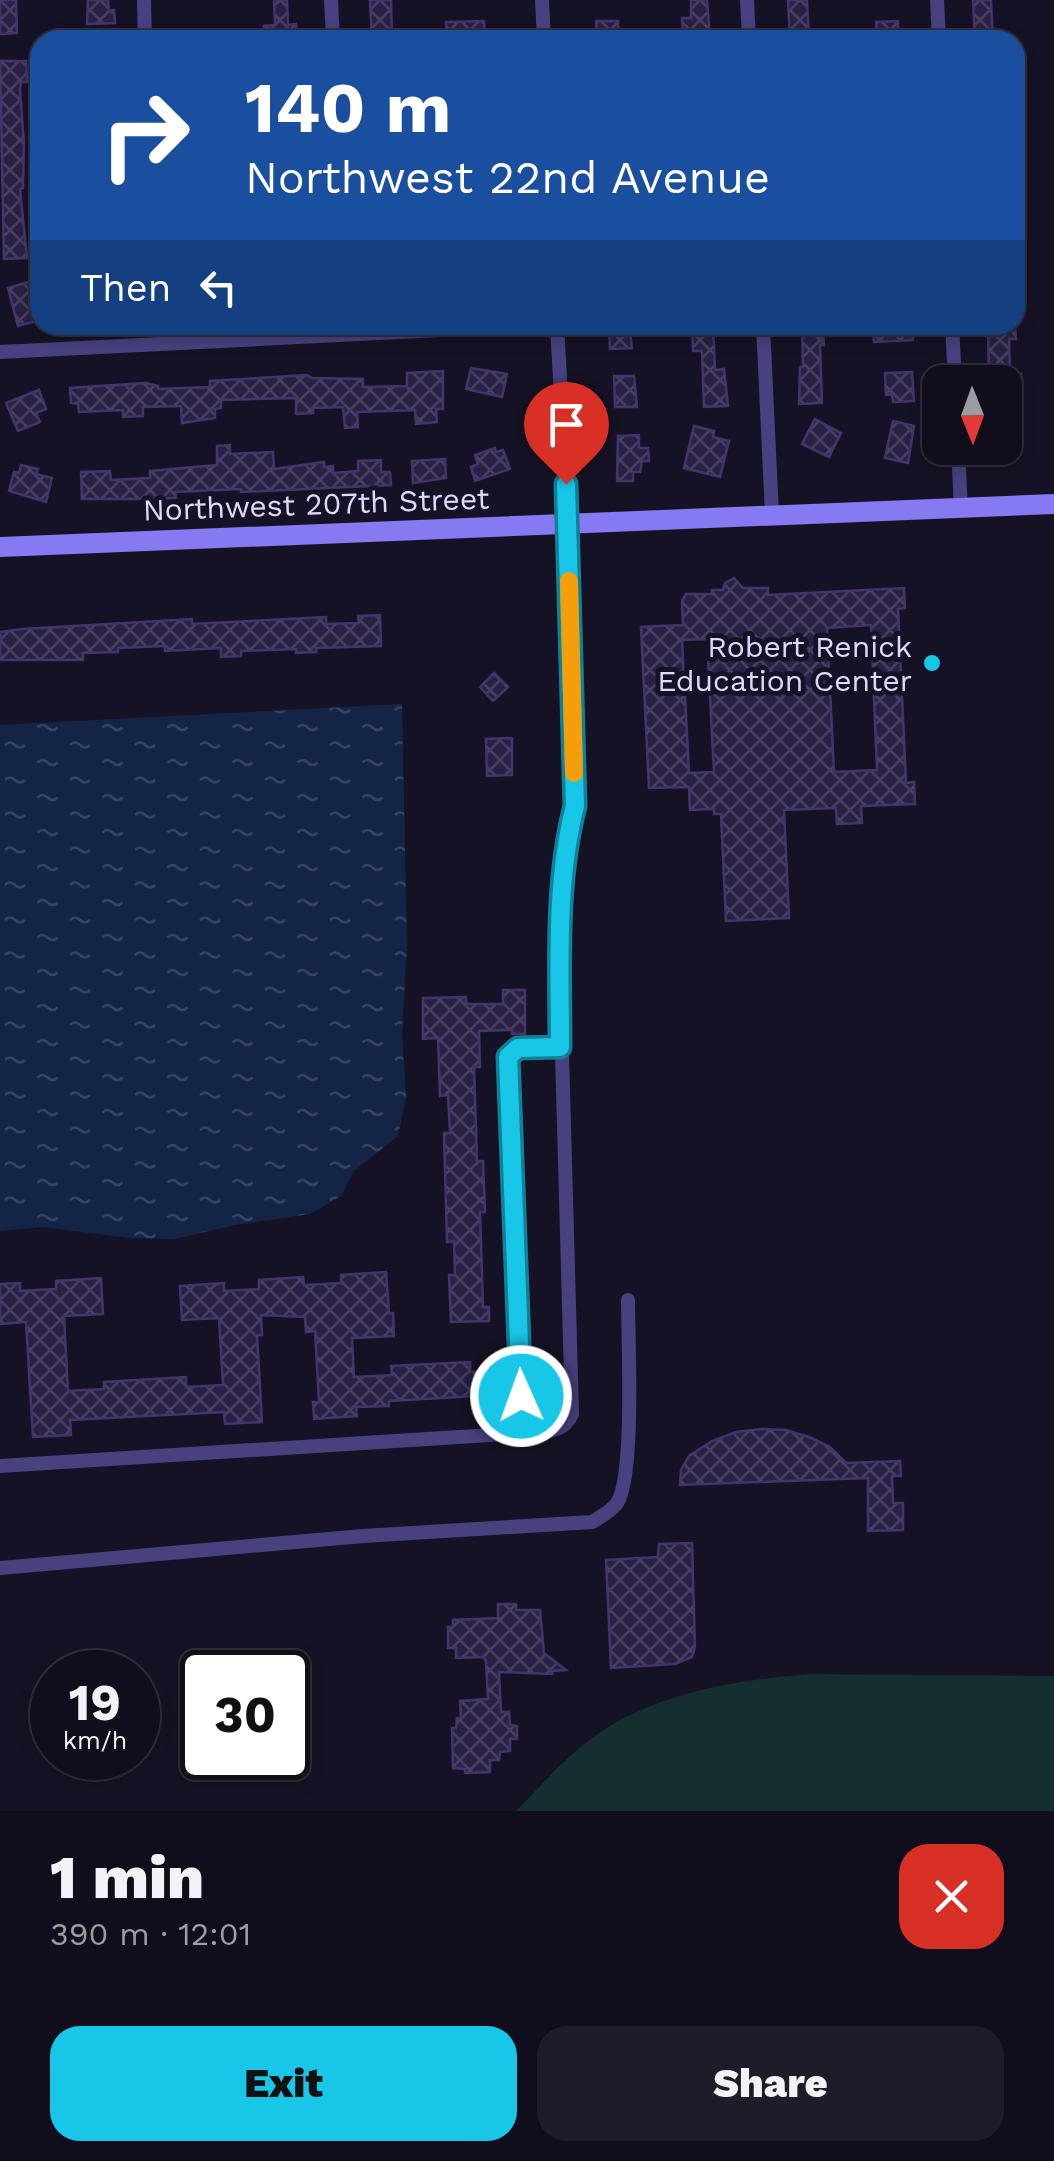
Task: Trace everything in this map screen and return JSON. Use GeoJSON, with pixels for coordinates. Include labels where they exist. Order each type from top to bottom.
{"type":"FeatureCollection","features":[{"type":"Feature","properties":{"kind":"street"},"geometry":{"type":"LineString","coordinates":[[144,0],[145,30]]}},
{"type":"Feature","properties":{"kind":"street"},"geometry":{"type":"LineString","coordinates":[[331,0],[332,30]]}},
{"type":"Feature","properties":{"kind":"street"},"geometry":{"type":"LineString","coordinates":[[542,0],[544,30]]}},
{"type":"Feature","properties":{"kind":"street"},"geometry":{"type":"LineString","coordinates":[[747,0],[748,30]]}},
{"type":"Feature","properties":{"kind":"street"},"geometry":{"type":"LineString","coordinates":[[937,0],[938,30]]}},
{"type":"Feature","properties":{"kind":"street"},"geometry":{"type":"LineString","coordinates":[[158,335],[158,344]]}},
{"type":"Feature","properties":{"kind":"street"},"geometry":{"type":"LineString","coordinates":[[0,352],[279,335]]}},
{"type":"Feature","properties":{"kind":"street"},"geometry":{"type":"LineString","coordinates":[[0,1466],[522,1433],[558,1430],[568,1425],[572,1414],[559,945],[575,806],[568,524],[558,335]]}},
{"type":"Feature","properties":{"kind":"street"},"geometry":{"type":"LineString","coordinates":[[763,335],[772,516]]}},
{"type":"Feature","properties":{"kind":"street"},"geometry":{"type":"LineString","coordinates":[[953,335],[954,365]]}},
{"type":"Feature","properties":{"kind":"street"},"geometry":{"type":"LineString","coordinates":[[959,465],[960,510]]}},
{"type":"Feature","properties":{"kind":"street","name":"Northwest 207th Street"},"geometry":{"type":"LineString","coordinates":[[0,547],[1054,504]]}},
{"type":"Feature","properties":{"kind":"street"},"geometry":{"type":"LineString","coordinates":[[522,1433],[508,1057],[518,1048],[560,1047]]}},
{"type":"Feature","properties":{"kind":"street"},"geometry":{"type":"LineString","coordinates":[[0,1568],[363,1536],[592,1522],[616,1505],[622,1489],[628,1433],[628,1300]]}},
{"type":"Feature","properties":{"kind":"green space"},"geometry":{"type":"Polygon","coordinates":[[[811,1674],[1054,1676],[1054,1811],[516,1811],[583,1745],[634,1713],[721,1686],[811,1674]]]}},
{"type":"Feature","properties":{"kind":"water"},"geometry":{"type":"Polygon","coordinates":[[[402,704],[407,945],[402,1035],[406,1096],[398,1136],[354,1171],[341,1196],[310,1214],[174,1239],[129,1238],[43,1227],[0,1231],[0,725],[402,704]]]}},
{"type":"Feature","properties":{"kind":"building"},"geometry":{"type":"Polygon","coordinates":[[[0,0],[16,0],[17,33],[0,34],[0,0]]]}},
{"type":"Feature","properties":{"kind":"building"},"geometry":{"type":"Polygon","coordinates":[[[88,0],[108,0],[115,23],[87,24],[88,0]]]}},
{"type":"Feature","properties":{"kind":"building"},"geometry":{"type":"Polygon","coordinates":[[[274,0],[287,0],[288,25],[296,24],[296,30],[264,30],[264,26],[275,25],[274,0]]]}},
{"type":"Feature","properties":{"kind":"building"},"geometry":{"type":"Polygon","coordinates":[[[370,0],[391,0],[392,30],[372,30],[370,0]]]}},
{"type":"Feature","properties":{"kind":"building"},"geometry":{"type":"Polygon","coordinates":[[[691,0],[707,0],[709,30],[683,30],[682,18],[691,18],[691,0]]]}},
{"type":"Feature","properties":{"kind":"building"},"geometry":{"type":"Polygon","coordinates":[[[788,0],[807,0],[808,30],[790,30],[788,0]]]}},
{"type":"Feature","properties":{"kind":"building"},"geometry":{"type":"Polygon","coordinates":[[[973,0],[991,0],[992,30],[974,30],[973,0]]]}},
{"type":"Feature","properties":{"kind":"building"},"geometry":{"type":"Polygon","coordinates":[[[484,21],[484,30],[446,30],[446,22],[484,21]]]}},
{"type":"Feature","properties":{"kind":"building"},"geometry":{"type":"Polygon","coordinates":[[[596,21],[618,21],[618,30],[597,30],[596,21]]]}},
{"type":"Feature","properties":{"kind":"building"},"geometry":{"type":"Polygon","coordinates":[[[898,21],[898,30],[876,30],[876,22],[898,21]]]}},
{"type":"Feature","properties":{"kind":"building"},"geometry":{"type":"Polygon","coordinates":[[[0,61],[26,61],[27,82],[21,82],[20,90],[24,143],[20,189],[27,258],[4,259],[0,61]]]}},
{"type":"Feature","properties":{"kind":"building"},"geometry":{"type":"Polygon","coordinates":[[[30,281],[30,323],[18,326],[8,288],[30,281]]]}},
{"type":"Feature","properties":{"kind":"building"},"geometry":{"type":"Polygon","coordinates":[[[609,335],[630,335],[632,348],[610,349],[609,335]]]}},
{"type":"Feature","properties":{"kind":"building"},"geometry":{"type":"Polygon","coordinates":[[[692,335],[713,335],[715,370],[724,369],[728,406],[704,407],[702,351],[693,351],[692,335]]]}},
{"type":"Feature","properties":{"kind":"building"},"geometry":{"type":"Polygon","coordinates":[[[802,335],[823,335],[824,345],[820,345],[822,403],[799,404],[802,335]]]}},
{"type":"Feature","properties":{"kind":"building"},"geometry":{"type":"Polygon","coordinates":[[[874,335],[913,335],[913,340],[874,342],[874,335]]]}},
{"type":"Feature","properties":{"kind":"building"},"geometry":{"type":"Polygon","coordinates":[[[988,335],[1016,335],[1016,339],[1009,339],[1010,365],[989,365],[988,335]]]}},
{"type":"Feature","properties":{"kind":"building"},"geometry":{"type":"Polygon","coordinates":[[[471,368],[507,374],[502,397],[466,389],[471,368]]]}},
{"type":"Feature","properties":{"kind":"building"},"geometry":{"type":"Polygon","coordinates":[[[443,371],[443,409],[436,409],[437,422],[416,424],[415,410],[357,412],[358,427],[345,428],[343,407],[313,408],[313,413],[296,414],[296,398],[221,400],[215,418],[182,423],[181,406],[143,407],[143,416],[123,417],[123,410],[79,412],[78,404],[71,403],[70,388],[146,383],[158,389],[210,387],[210,381],[307,375],[363,379],[363,387],[407,386],[407,373],[443,371]]]}},
{"type":"Feature","properties":{"kind":"building"},"geometry":{"type":"Polygon","coordinates":[[[912,372],[914,401],[893,402],[892,394],[886,395],[885,373],[912,372]]]}},
{"type":"Feature","properties":{"kind":"building"},"geometry":{"type":"Polygon","coordinates":[[[614,376],[634,376],[637,407],[615,407],[614,376]]]}},
{"type":"Feature","properties":{"kind":"building"},"geometry":{"type":"Polygon","coordinates":[[[39,390],[46,409],[36,413],[40,422],[18,431],[6,403],[39,390]]]}},
{"type":"Feature","properties":{"kind":"building"},"geometry":{"type":"Polygon","coordinates":[[[815,419],[841,433],[829,457],[802,444],[815,419]]]}},
{"type":"Feature","properties":{"kind":"building"},"geometry":{"type":"Polygon","coordinates":[[[893,421],[914,426],[908,463],[885,458],[893,421]]]}},
{"type":"Feature","properties":{"kind":"building"},"geometry":{"type":"Polygon","coordinates":[[[694,426],[714,431],[713,437],[729,441],[720,477],[684,468],[694,426]]]}},
{"type":"Feature","properties":{"kind":"building"},"geometry":{"type":"Polygon","coordinates":[[[639,435],[639,448],[648,448],[649,461],[642,461],[640,472],[633,472],[633,481],[617,481],[618,436],[639,435]]]}},
{"type":"Feature","properties":{"kind":"building"},"geometry":{"type":"Polygon","coordinates":[[[230,445],[230,454],[273,452],[274,469],[324,462],[324,467],[333,466],[333,473],[358,471],[358,461],[381,460],[381,472],[390,472],[391,485],[175,492],[176,498],[82,499],[81,472],[110,471],[111,480],[150,478],[150,471],[217,465],[217,446],[230,445]]]}},
{"type":"Feature","properties":{"kind":"building"},"geometry":{"type":"Polygon","coordinates":[[[495,448],[496,452],[503,450],[510,469],[475,481],[471,467],[478,464],[475,455],[495,448]]]}},
{"type":"Feature","properties":{"kind":"building"},"geometry":{"type":"Polygon","coordinates":[[[445,459],[446,478],[413,483],[412,461],[445,459]]]}},
{"type":"Feature","properties":{"kind":"building"},"geometry":{"type":"Polygon","coordinates":[[[21,465],[52,478],[46,502],[9,491],[14,472],[19,473],[21,465]]]}},
{"type":"Feature","properties":{"kind":"building"},"geometry":{"type":"Polygon","coordinates":[[[734,578],[743,588],[768,588],[768,595],[904,588],[905,608],[898,609],[906,783],[914,782],[915,804],[861,806],[862,823],[837,824],[836,808],[784,810],[789,918],[726,921],[721,814],[714,814],[714,809],[690,810],[689,787],[649,788],[641,627],[683,625],[682,601],[686,594],[712,594],[712,590],[723,590],[725,583],[734,578]],[[871,625],[827,628],[834,772],[877,770],[871,625]],[[707,639],[682,640],[689,773],[714,772],[707,639]]]}},
{"type":"Feature","properties":{"kind":"building"},"geometry":{"type":"Polygon","coordinates":[[[380,615],[381,646],[316,648],[316,652],[296,653],[296,649],[241,651],[241,656],[221,657],[221,648],[165,651],[165,646],[83,653],[83,660],[0,660],[0,632],[23,629],[192,619],[192,624],[326,617],[326,624],[359,623],[358,616],[380,615]]]}},
{"type":"Feature","properties":{"kind":"building"},"geometry":{"type":"Polygon","coordinates":[[[494,673],[508,687],[493,701],[480,687],[494,673]]]}},
{"type":"Feature","properties":{"kind":"building"},"geometry":{"type":"Polygon","coordinates":[[[512,738],[512,775],[487,776],[486,739],[512,738]]]}},
{"type":"Feature","properties":{"kind":"building"},"geometry":{"type":"Polygon","coordinates":[[[503,990],[525,990],[525,1034],[512,1034],[512,1030],[479,1031],[480,1067],[474,1067],[477,1161],[483,1161],[485,1212],[480,1212],[483,1307],[489,1307],[489,1321],[451,1322],[449,1275],[455,1275],[454,1241],[447,1242],[444,1133],[450,1133],[448,1095],[440,1096],[438,1038],[423,1039],[423,998],[466,997],[466,1004],[503,1004],[503,990]]]}},
{"type":"Feature","properties":{"kind":"building"},"geometry":{"type":"Polygon","coordinates":[[[386,1272],[394,1336],[352,1338],[354,1377],[392,1375],[391,1366],[470,1362],[470,1372],[489,1371],[490,1399],[476,1400],[476,1396],[389,1401],[389,1406],[356,1407],[357,1416],[314,1419],[313,1402],[319,1402],[315,1331],[306,1332],[305,1317],[261,1315],[262,1335],[257,1335],[262,1422],[225,1424],[224,1412],[70,1420],[71,1435],[33,1437],[26,1322],[0,1324],[0,1284],[20,1283],[20,1291],[56,1289],[56,1281],[101,1278],[103,1314],[64,1316],[68,1391],[104,1389],[104,1382],[186,1377],[186,1387],[223,1385],[219,1318],[182,1320],[180,1286],[224,1283],[224,1291],[259,1289],[259,1280],[303,1277],[304,1285],[341,1283],[341,1275],[386,1272]]]}},
{"type":"Feature","properties":{"kind":"building"},"geometry":{"type":"Polygon","coordinates":[[[786,1430],[809,1437],[830,1447],[846,1463],[900,1461],[901,1476],[892,1476],[893,1503],[903,1503],[903,1530],[868,1531],[868,1478],[680,1485],[681,1470],[689,1456],[736,1432],[786,1430]]]}},
{"type":"Feature","properties":{"kind":"building"},"geometry":{"type":"Polygon","coordinates":[[[692,1543],[692,1657],[675,1664],[611,1668],[606,1560],[658,1557],[659,1544],[692,1543]]]}},
{"type":"Feature","properties":{"kind":"building"},"geometry":{"type":"Polygon","coordinates":[[[498,1604],[516,1604],[516,1610],[540,1610],[544,1653],[566,1670],[552,1674],[499,1672],[501,1712],[509,1712],[510,1725],[517,1726],[517,1739],[510,1739],[510,1751],[500,1752],[499,1760],[490,1760],[490,1772],[465,1773],[465,1769],[453,1768],[452,1728],[461,1718],[460,1701],[488,1699],[486,1662],[484,1657],[456,1658],[456,1648],[448,1648],[448,1627],[453,1627],[453,1620],[498,1618],[498,1604]]]}},
{"type":"Feature","properties":{"kind":"slow traffic"},"geometry":{"type":"LineString","coordinates":[[569,581],[574,773]]}},
{"type":"Feature","properties":{"kind":"place","name":"Robert Renick Education Center"},"geometry":{"type":"Point","coordinates":[932,663]}},
{"type":"Feature","properties":{"kind":"route"},"geometry":{"type":"LineString","coordinates":[[521,1396],[508,1057],[518,1048],[560,1047],[559,945],[575,806],[566,484]]}}]}
